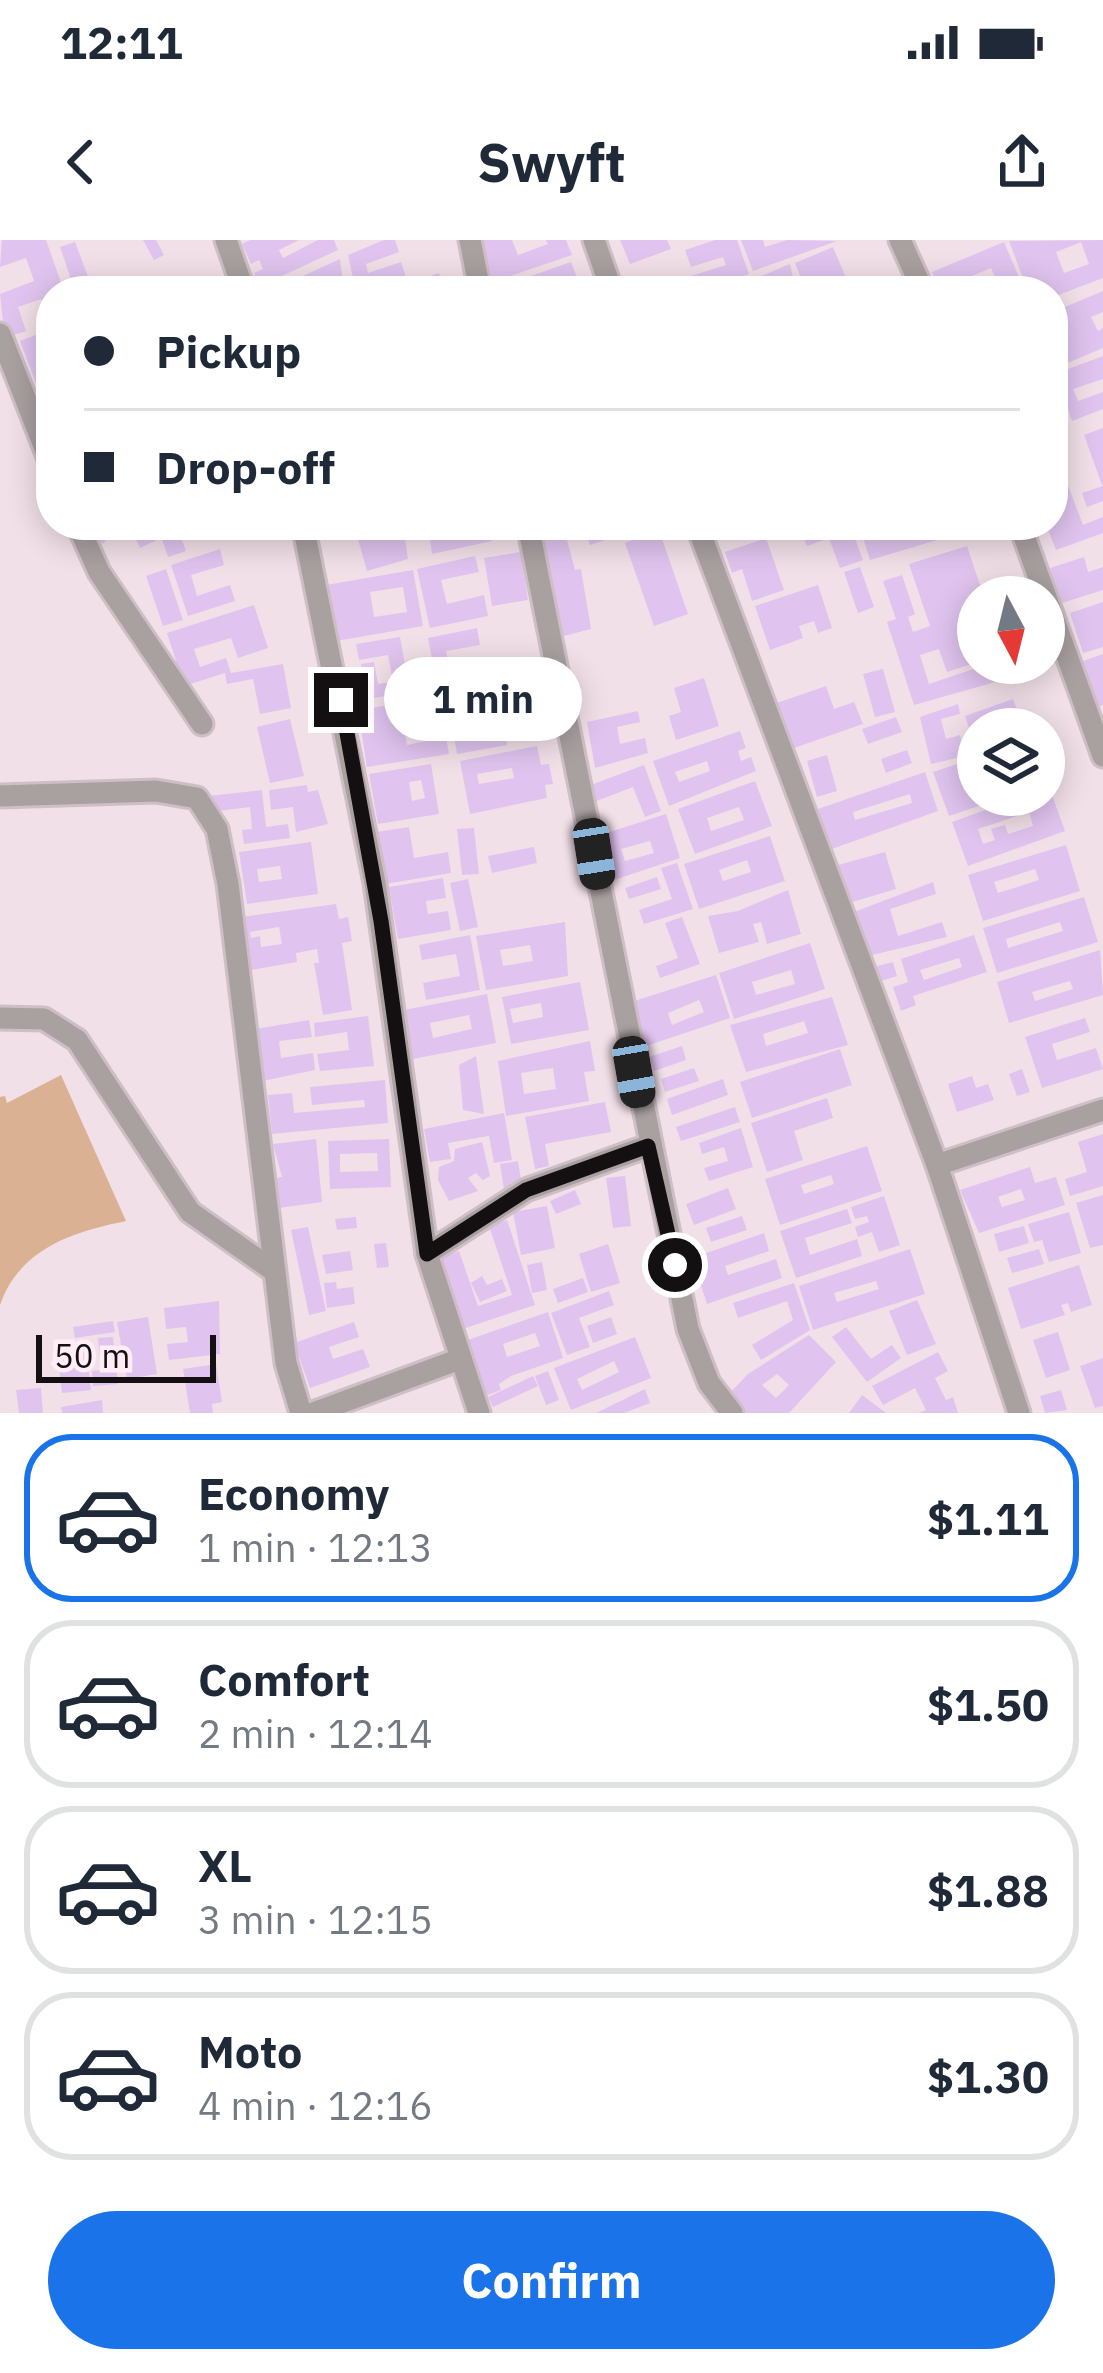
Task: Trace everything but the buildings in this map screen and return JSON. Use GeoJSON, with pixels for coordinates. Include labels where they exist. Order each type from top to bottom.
{"type":"FeatureCollection","features":[{"type":"Feature","properties":{"kind":"street"},"geometry":{"type":"LineString","coordinates":[[226,240],[239,276]]}},
{"type":"Feature","properties":{"kind":"street"},"geometry":{"type":"LineString","coordinates":[[470,240],[477,276]]}},
{"type":"Feature","properties":{"kind":"street"},"geometry":{"type":"LineString","coordinates":[[594,240],[607,276]]}},
{"type":"Feature","properties":{"kind":"street"},"geometry":{"type":"LineString","coordinates":[[900,240],[916,276]]}},
{"type":"Feature","properties":{"kind":"street"},"geometry":{"type":"LineString","coordinates":[[0,334],[36,426]]}},
{"type":"Feature","properties":{"kind":"street"},"geometry":{"type":"LineString","coordinates":[[85,540],[99,572],[202,724]]}},
{"type":"Feature","properties":{"kind":"street"},"geometry":{"type":"LineString","coordinates":[[306,540],[375,883],[427,1254],[479,1413]]}},
{"type":"Feature","properties":{"kind":"street"},"geometry":{"type":"LineString","coordinates":[[531,540],[688,1329],[710,1383],[732,1413]]}},
{"type":"Feature","properties":{"kind":"street"},"geometry":{"type":"LineString","coordinates":[[703,540],[937,1165],[1019,1413]]}},
{"type":"Feature","properties":{"kind":"street"},"geometry":{"type":"LineString","coordinates":[[1025,540],[1103,756]]}},
{"type":"Feature","properties":{"kind":"street"},"geometry":{"type":"LineString","coordinates":[[0,796],[156,791],[197,797],[217,830],[241,982],[286,1363],[301,1413]]}},
{"type":"Feature","properties":{"kind":"street"},"geometry":{"type":"LineString","coordinates":[[0,1018],[44,1019],[77,1040],[190,1212],[274,1271]]}},
{"type":"Feature","properties":{"kind":"street"},"geometry":{"type":"LineString","coordinates":[[937,1165],[1103,1110]]}},
{"type":"Feature","properties":{"kind":"street"},"geometry":{"type":"LineString","coordinates":[[427,1254],[526,1190],[648,1146]]}},
{"type":"Feature","properties":{"kind":"street"},"geometry":{"type":"LineString","coordinates":[[313,1413],[460,1359]]}},
{"type":"Feature","properties":{"kind":"shaded area"},"geometry":{"type":"Polygon","coordinates":[[[61,1075],[126,1221],[68,1237],[35,1256],[9,1285],[0,1305],[0,1097],[5,1096],[7,1103],[61,1075]]]}},
{"type":"Feature","properties":{"kind":"route"},"geometry":{"type":"LineString","coordinates":[[341,700],[405,1075],[427,1254],[526,1190],[648,1146],[675,1265]]}}]}
